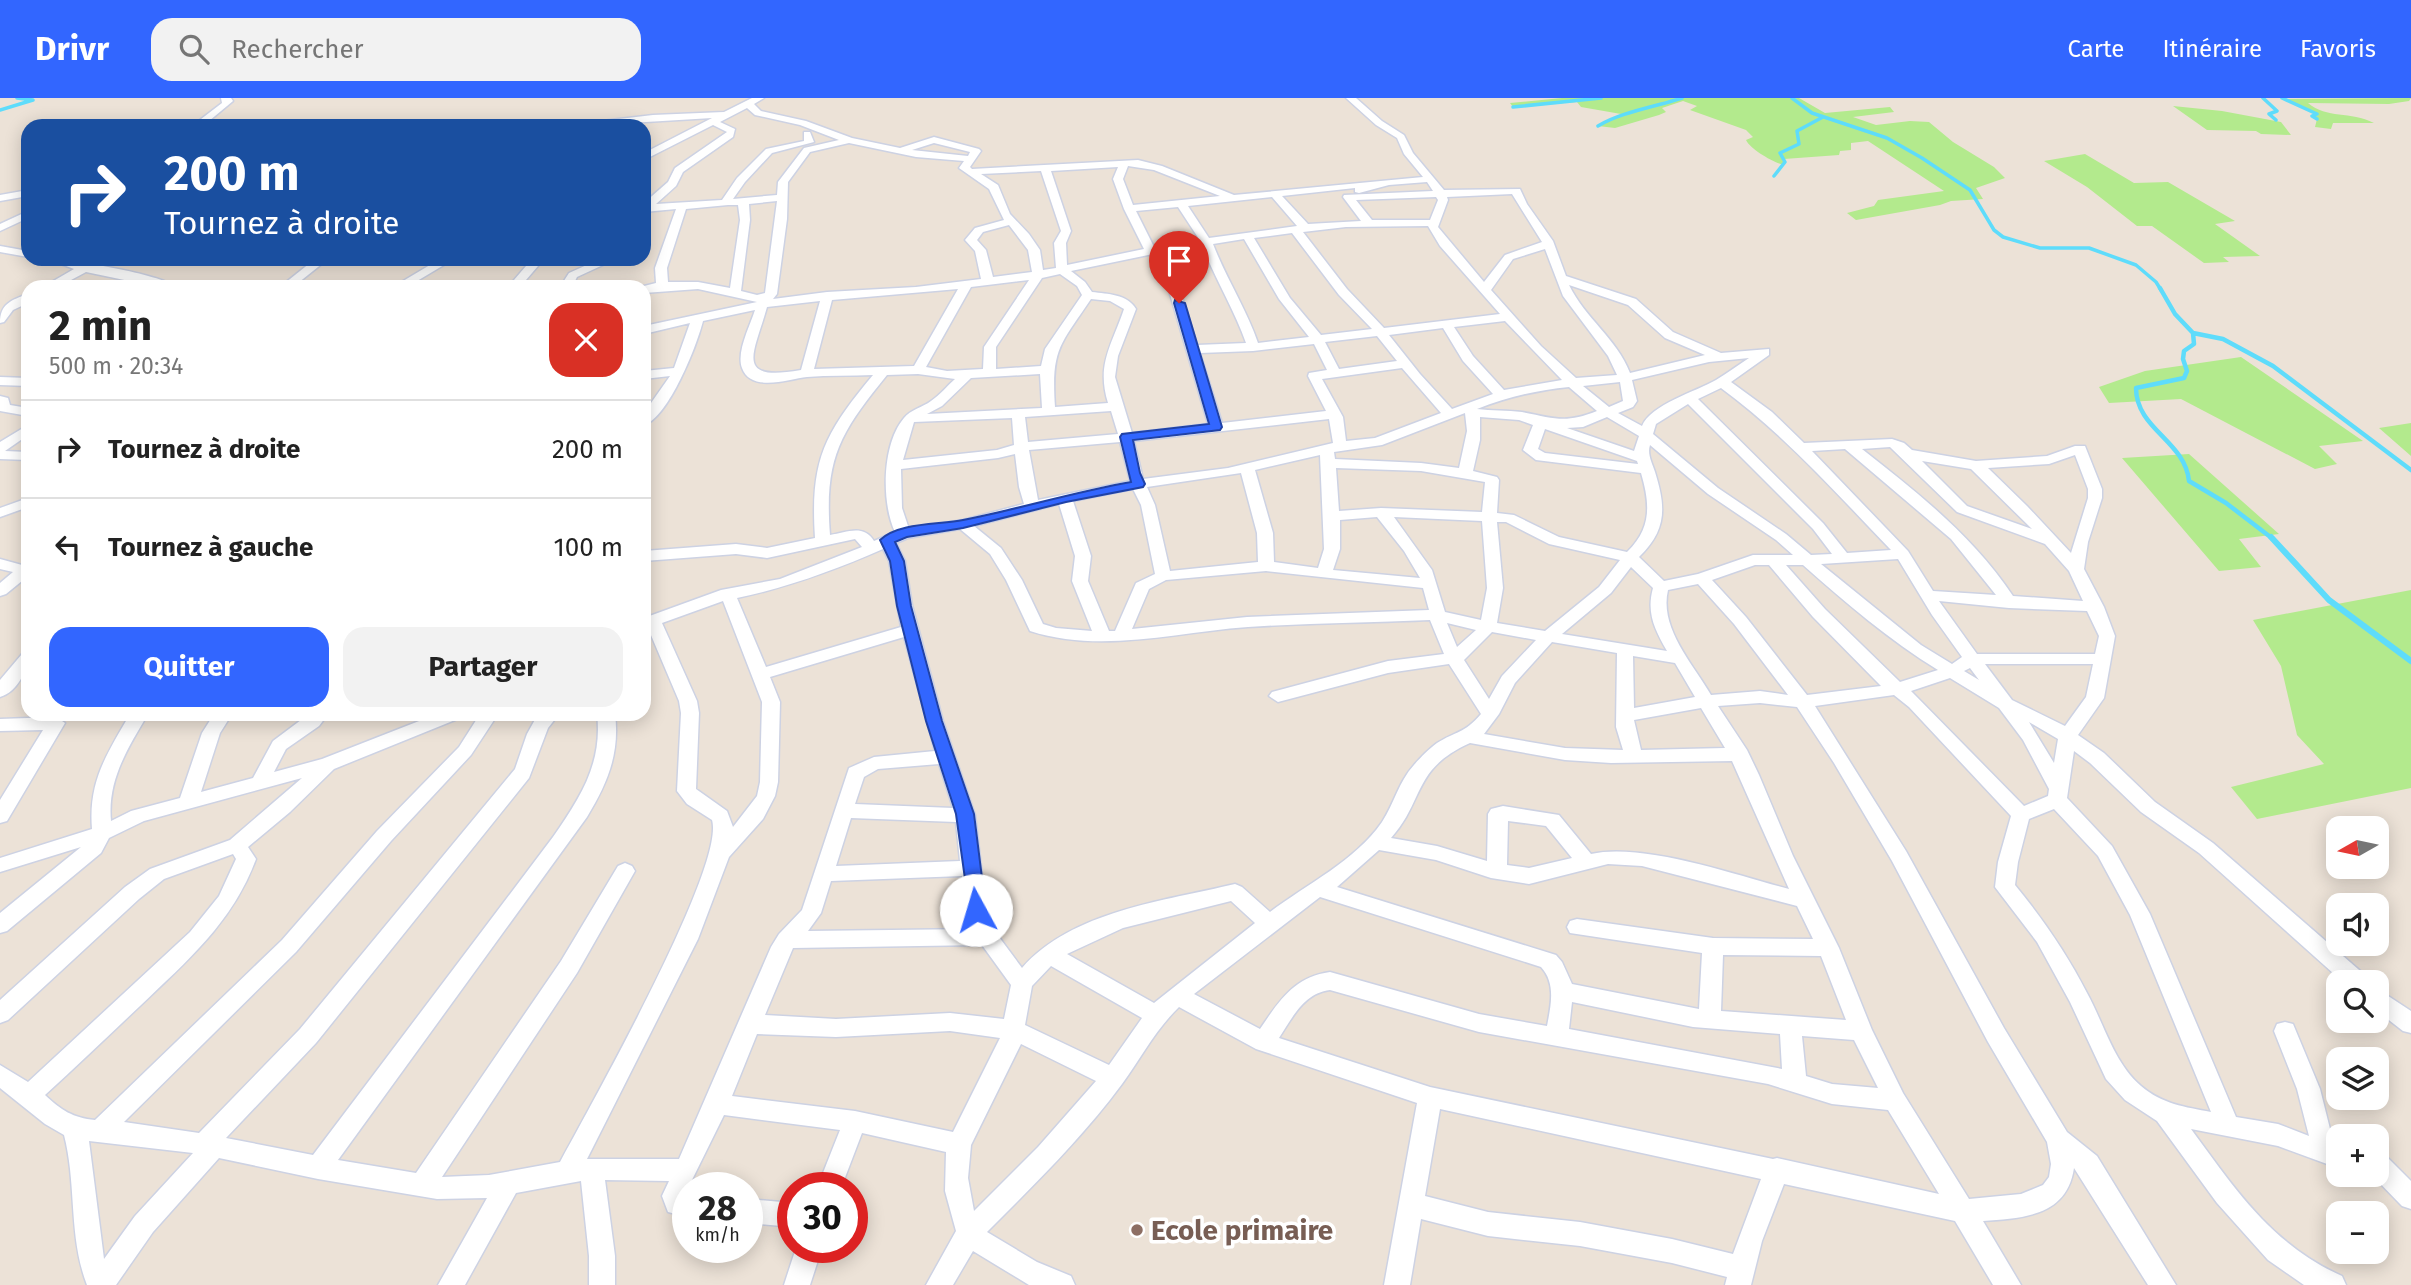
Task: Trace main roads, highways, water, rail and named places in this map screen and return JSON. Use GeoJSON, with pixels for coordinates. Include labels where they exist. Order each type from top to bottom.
{"type":"FeatureCollection","features":[{"type":"Feature","properties":{"kind":"waterway"},"geometry":{"type":"LineString","coordinates":[[0,110],[33,100],[17,98]]}},
{"type":"Feature","properties":{"kind":"waterway"},"geometry":{"type":"LineString","coordinates":[[1513,107],[1601,98]]}},
{"type":"Feature","properties":{"kind":"waterway"},"geometry":{"type":"LineString","coordinates":[[1598,126],[1628,113],[1682,98]]}},
{"type":"Feature","properties":{"kind":"waterway"},"geometry":{"type":"LineString","coordinates":[[1792,98],[1812,113],[1887,138],[1922,158],[1970,190],[1994,230],[2003,237],[2040,248],[2089,248],[2136,265],[2156,282],[2161,290]]}},
{"type":"Feature","properties":{"kind":"waterway"},"geometry":{"type":"LineString","coordinates":[[2263,98],[2277,111],[2269,114],[2276,120]]}},
{"type":"Feature","properties":{"kind":"waterway"},"geometry":{"type":"LineString","coordinates":[[2282,98],[2317,114],[2312,116],[2317,119]]}},
{"type":"Feature","properties":{"kind":"waterway"},"geometry":{"type":"LineString","coordinates":[[1774,176],[1785,162],[1780,153],[1799,144],[1797,131],[1823,117]]}},
{"type":"Feature","properties":{"kind":"waterway"},"geometry":{"type":"LineString","coordinates":[[2160,288],[2175,314],[2193,333]]}},
{"type":"Feature","properties":{"kind":"waterway"},"geometry":{"type":"LineString","coordinates":[[2193,333],[2223,339],[2273,366],[2411,470]]}},
{"type":"Feature","properties":{"kind":"waterway"},"geometry":{"type":"LineString","coordinates":[[2193,333],[2194,344],[2184,351],[2183,359],[2187,371],[2184,378],[2136,388],[2138,402],[2152,425],[2179,455],[2186,467],[2189,481],[2226,503],[2272,539]]}},
{"type":"Feature","properties":{"kind":"waterway"},"geometry":{"type":"LineString","coordinates":[[2272,539],[2329,600],[2411,661]]}},
{"type":"Feature","properties":{"kind":"place","name":"Ecole primaire"},"geometry":{"type":"Point","coordinates":[1137,1230]}}]}
